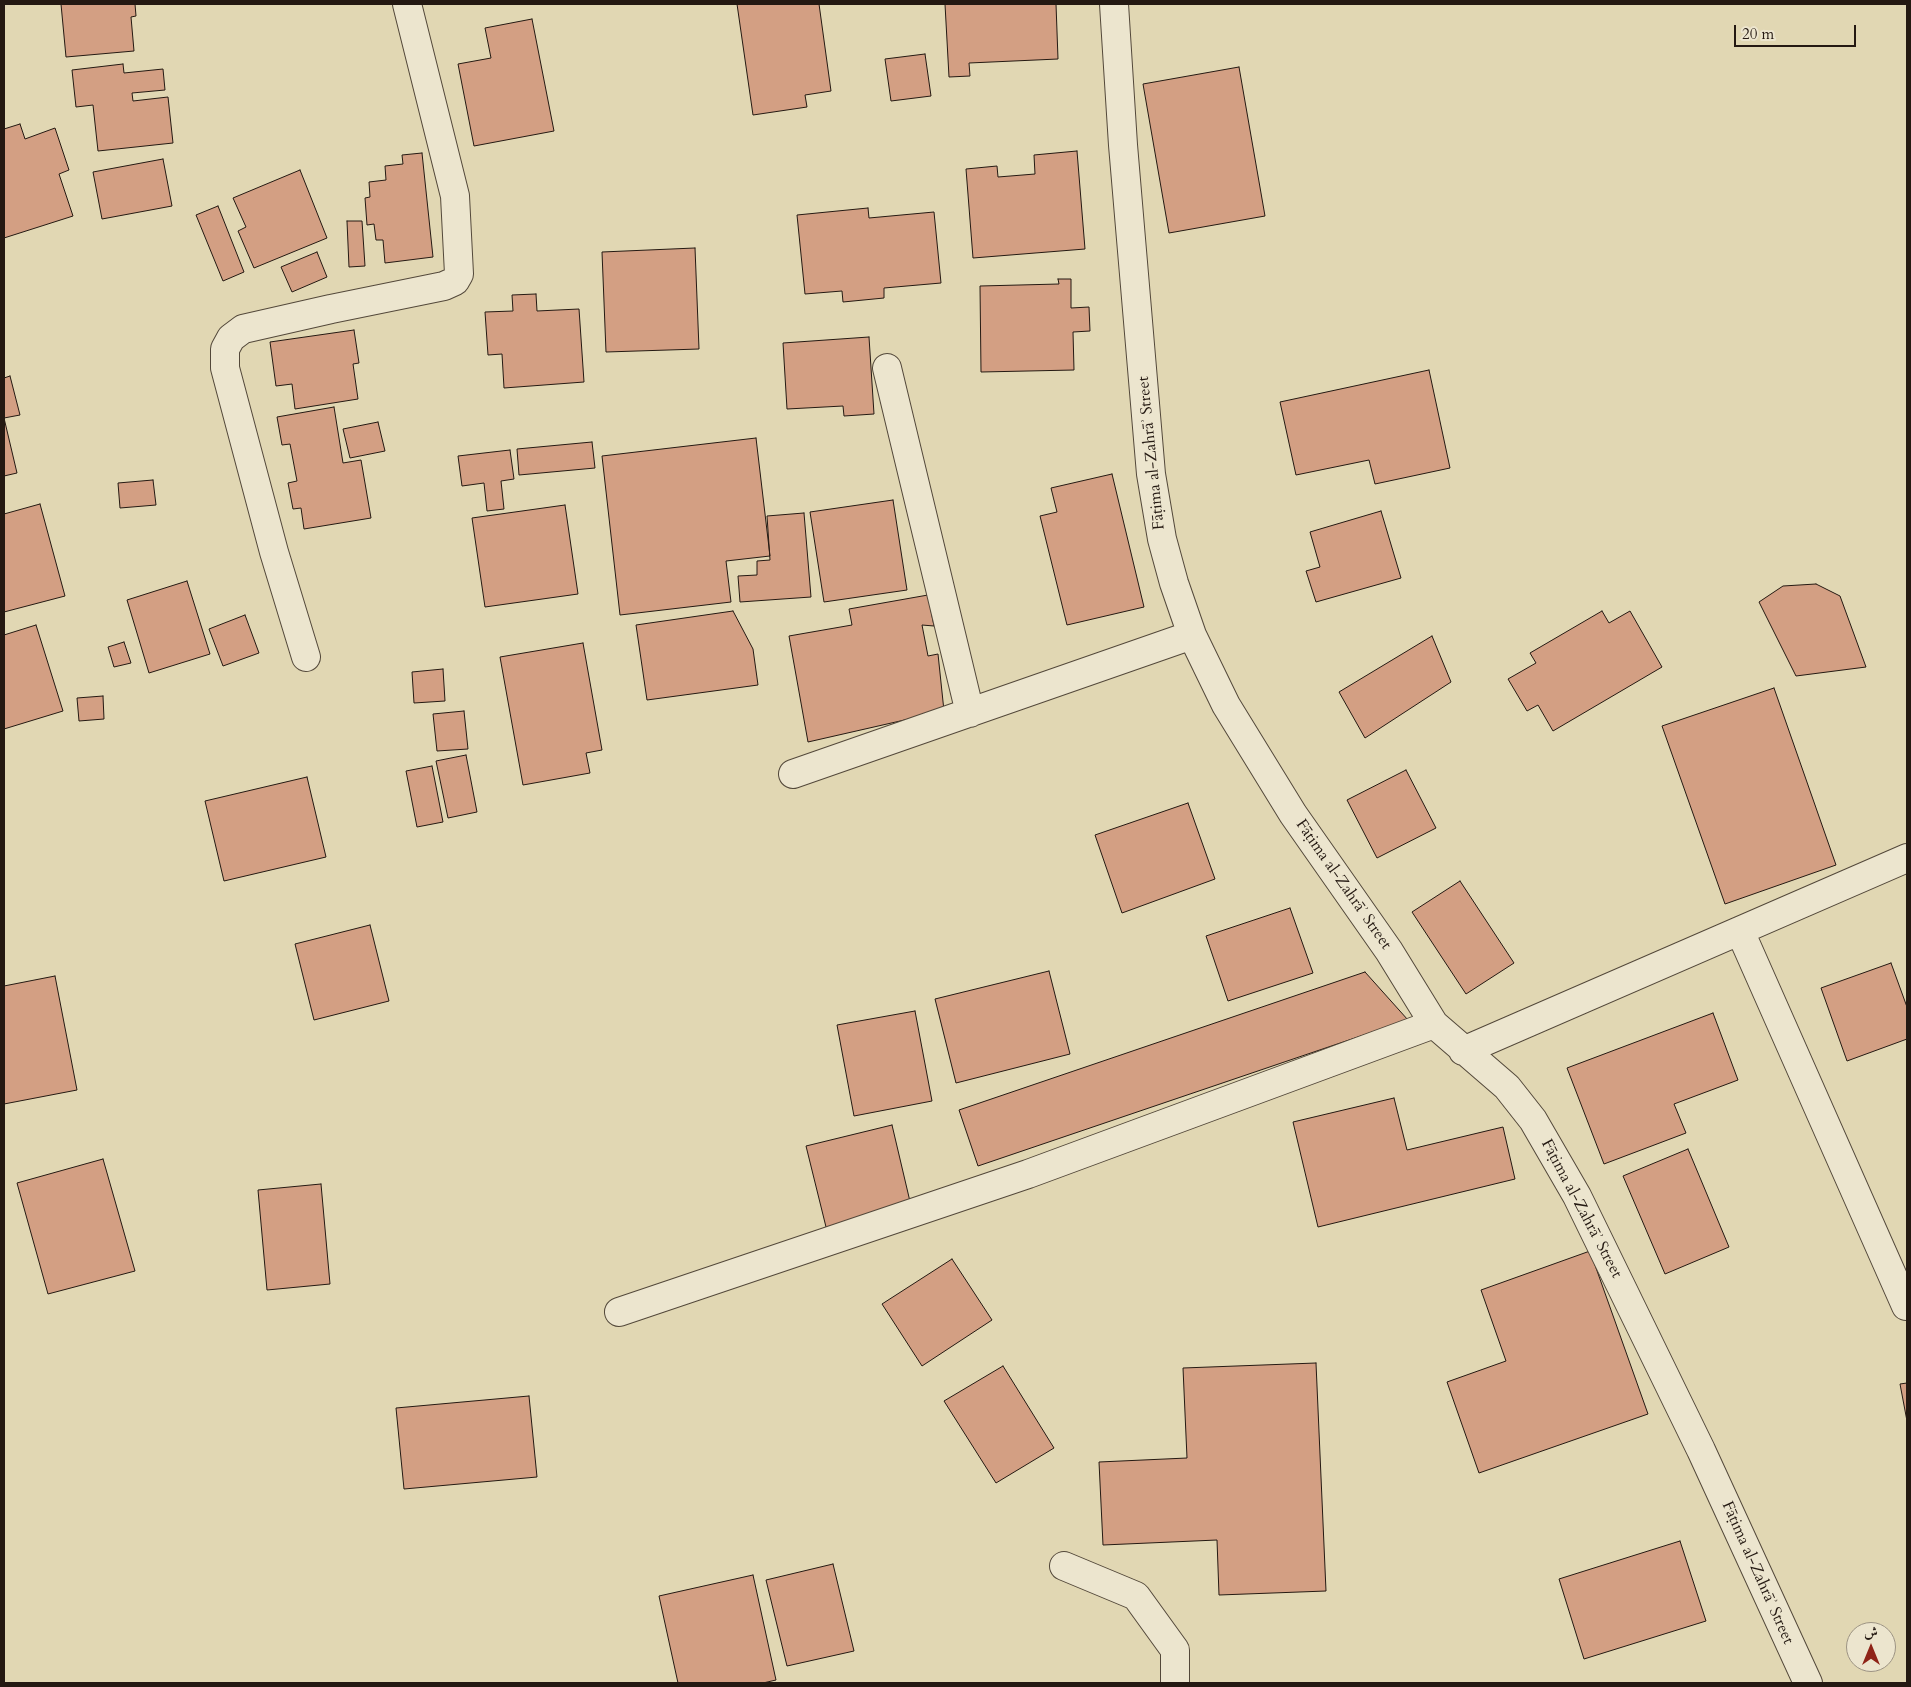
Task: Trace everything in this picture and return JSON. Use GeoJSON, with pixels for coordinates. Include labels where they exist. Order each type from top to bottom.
{"type":"FeatureCollection","features":[{"type":"Feature","properties":{"kind":"street"},"geometry":{"type":"LineString","coordinates":[[306,657],[274,552],[227,377],[225,349],[231,338],[243,329],[313,312],[444,286],[455,281],[459,274],[455,196],[407,4]]}},
{"type":"Feature","properties":{"kind":"street","name":"Fāṭima al-Zahrāʾ Street"},"geometry":{"type":"LineString","coordinates":[[1114,4],[1123,145],[1151,474],[1162,539],[1174,583],[1192,635],[1226,705],[1288,806],[1390,951],[1434,1024],[1507,1087],[1533,1120],[1577,1196],[1701,1450],[1808,1683]]}},
{"type":"Feature","properties":{"kind":"street"},"geometry":{"type":"LineString","coordinates":[[887,368],[970,713]]}},
{"type":"Feature","properties":{"kind":"street"},"geometry":{"type":"LineString","coordinates":[[793,774],[1192,635]]}},
{"type":"Feature","properties":{"kind":"street"},"geometry":{"type":"LineString","coordinates":[[1463,1051],[1907,858]]}},
{"type":"Feature","properties":{"kind":"street"},"geometry":{"type":"LineString","coordinates":[[1740,931],[1906,1306]]}},
{"type":"Feature","properties":{"kind":"street"},"geometry":{"type":"LineString","coordinates":[[619,1312],[1028,1174],[1434,1024]]}},
{"type":"Feature","properties":{"kind":"street"},"geometry":{"type":"LineString","coordinates":[[1064,1566],[1136,1596],[1176,1650],[1175,1683]]}},
{"type":"Feature","properties":{"kind":"building"},"geometry":{"type":"Polygon","coordinates":[[[61,4],[135,4],[136,16],[131,17],[134,51],[66,57],[61,4]]]}},
{"type":"Feature","properties":{"kind":"building"},"geometry":{"type":"Polygon","coordinates":[[[737,4],[819,4],[831,91],[805,95],[807,107],[753,115],[737,4]]]}},
{"type":"Feature","properties":{"kind":"building"},"geometry":{"type":"Polygon","coordinates":[[[945,4],[1056,4],[1058,59],[969,63],[970,76],[949,77],[945,4]]]}},
{"type":"Feature","properties":{"kind":"building"},"geometry":{"type":"Polygon","coordinates":[[[532,19],[554,131],[474,146],[458,64],[491,58],[485,28],[532,19]]]}},
{"type":"Feature","properties":{"kind":"building"},"geometry":{"type":"Polygon","coordinates":[[[925,54],[931,96],[891,101],[885,59],[925,54]]]}},
{"type":"Feature","properties":{"kind":"building"},"geometry":{"type":"Polygon","coordinates":[[[123,64],[124,73],[163,69],[165,90],[132,93],[133,101],[168,97],[173,143],[98,151],[93,105],[76,107],[72,70],[123,64]]]}},
{"type":"Feature","properties":{"kind":"building"},"geometry":{"type":"Polygon","coordinates":[[[1239,67],[1265,216],[1169,233],[1143,84],[1239,67]]]}},
{"type":"Feature","properties":{"kind":"building"},"geometry":{"type":"Polygon","coordinates":[[[20,124],[25,139],[55,128],[69,170],[59,174],[73,216],[4,238],[4,129],[20,124]]]}},
{"type":"Feature","properties":{"kind":"building"},"geometry":{"type":"Polygon","coordinates":[[[1077,151],[1085,249],[973,258],[966,169],[997,166],[998,177],[1035,174],[1034,155],[1077,151]]]}},
{"type":"Feature","properties":{"kind":"building"},"geometry":{"type":"Polygon","coordinates":[[[422,153],[433,257],[385,263],[383,240],[376,240],[374,224],[367,225],[365,198],[370,197],[369,182],[386,180],[385,166],[403,164],[402,155],[422,153]]]}},
{"type":"Feature","properties":{"kind":"building"},"geometry":{"type":"Polygon","coordinates":[[[163,159],[172,206],[102,219],[93,172],[163,159]]]}},
{"type":"Feature","properties":{"kind":"building"},"geometry":{"type":"Polygon","coordinates":[[[300,170],[327,238],[254,268],[238,231],[246,227],[233,198],[300,170]]]}},
{"type":"Feature","properties":{"kind":"building"},"geometry":{"type":"Polygon","coordinates":[[[218,206],[244,272],[223,281],[196,215],[218,206]]]}},
{"type":"Feature","properties":{"kind":"building"},"geometry":{"type":"Polygon","coordinates":[[[868,208],[869,218],[934,212],[941,283],[884,288],[884,298],[843,302],[842,291],[805,294],[797,215],[868,208]]]}},
{"type":"Feature","properties":{"kind":"building"},"geometry":{"type":"Polygon","coordinates":[[[347,221],[362,221],[365,266],[349,267],[347,221]]]}},
{"type":"Feature","properties":{"kind":"building"},"geometry":{"type":"Polygon","coordinates":[[[695,248],[699,349],[606,352],[602,252],[695,248]]]}},
{"type":"Feature","properties":{"kind":"building"},"geometry":{"type":"Polygon","coordinates":[[[317,252],[327,277],[292,292],[281,267],[317,252]]]}},
{"type":"Feature","properties":{"kind":"building"},"geometry":{"type":"Polygon","coordinates":[[[1058,279],[1071,279],[1071,308],[1089,307],[1090,331],[1073,332],[1074,370],[981,372],[980,286],[1059,284],[1058,279]]]}},
{"type":"Feature","properties":{"kind":"building"},"geometry":{"type":"Polygon","coordinates":[[[536,294],[537,311],[579,309],[584,382],[504,388],[502,354],[488,355],[485,312],[513,311],[512,295],[536,294]]]}},
{"type":"Feature","properties":{"kind":"building"},"geometry":{"type":"Polygon","coordinates":[[[354,330],[359,363],[353,364],[358,399],[295,409],[292,384],[276,386],[270,342],[354,330]]]}},
{"type":"Feature","properties":{"kind":"building"},"geometry":{"type":"Polygon","coordinates":[[[869,337],[874,414],[844,416],[843,406],[787,409],[783,343],[869,337]]]}},
{"type":"Feature","properties":{"kind":"building"},"geometry":{"type":"Polygon","coordinates":[[[1429,370],[1450,468],[1375,484],[1369,460],[1296,475],[1280,402],[1429,370]]]}},
{"type":"Feature","properties":{"kind":"building"},"geometry":{"type":"Polygon","coordinates":[[[10,376],[20,415],[4,418],[4,378],[10,376]]]}},
{"type":"Feature","properties":{"kind":"building"},"geometry":{"type":"Polygon","coordinates":[[[334,407],[343,463],[361,460],[371,518],[304,529],[301,508],[293,509],[288,483],[297,481],[290,444],[282,445],[277,417],[334,407]]]}},
{"type":"Feature","properties":{"kind":"building"},"geometry":{"type":"Polygon","coordinates":[[[4,418],[17,473],[4,476],[4,418]]]}},
{"type":"Feature","properties":{"kind":"building"},"geometry":{"type":"Polygon","coordinates":[[[378,422],[385,451],[350,458],[343,429],[378,422]]]}},
{"type":"Feature","properties":{"kind":"building"},"geometry":{"type":"Polygon","coordinates":[[[756,438],[770,556],[726,561],[731,602],[620,615],[602,456],[756,438]]]}},
{"type":"Feature","properties":{"kind":"building"},"geometry":{"type":"Polygon","coordinates":[[[592,442],[595,468],[519,475],[517,449],[592,442]]]}},
{"type":"Feature","properties":{"kind":"building"},"geometry":{"type":"Polygon","coordinates":[[[510,450],[514,479],[501,481],[504,509],[487,511],[484,483],[462,486],[458,456],[510,450]]]}},
{"type":"Feature","properties":{"kind":"building"},"geometry":{"type":"Polygon","coordinates":[[[1112,474],[1144,607],[1067,625],[1040,516],[1057,512],[1051,488],[1112,474]]]}},
{"type":"Feature","properties":{"kind":"building"},"geometry":{"type":"Polygon","coordinates":[[[153,480],[156,505],[120,508],[118,483],[153,480]]]}},
{"type":"Feature","properties":{"kind":"building"},"geometry":{"type":"Polygon","coordinates":[[[893,500],[907,590],[824,602],[810,512],[893,500]]]}},
{"type":"Feature","properties":{"kind":"building"},"geometry":{"type":"Polygon","coordinates":[[[40,504],[65,596],[4,612],[4,514],[40,504]]]}},
{"type":"Feature","properties":{"kind":"building"},"geometry":{"type":"Polygon","coordinates":[[[565,505],[578,594],[485,607],[472,518],[565,505]]]}},
{"type":"Feature","properties":{"kind":"building"},"geometry":{"type":"Polygon","coordinates":[[[1381,511],[1401,578],[1316,602],[1306,571],[1320,567],[1310,532],[1381,511]]]}},
{"type":"Feature","properties":{"kind":"building"},"geometry":{"type":"Polygon","coordinates":[[[804,513],[811,597],[740,602],[738,576],[757,575],[757,561],[770,560],[767,516],[804,513]]]}},
{"type":"Feature","properties":{"kind":"building"},"geometry":{"type":"Polygon","coordinates":[[[187,581],[210,654],[149,673],[127,600],[187,581]]]}},
{"type":"Feature","properties":{"kind":"building"},"geometry":{"type":"Polygon","coordinates":[[[1816,584],[1840,596],[1866,667],[1796,676],[1759,602],[1783,586],[1816,584]]]}},
{"type":"Feature","properties":{"kind":"building"},"geometry":{"type":"Polygon","coordinates":[[[928,595],[934,626],[922,625],[928,656],[938,654],[944,711],[808,742],[789,636],[852,625],[849,609],[928,595]]]}},
{"type":"Feature","properties":{"kind":"building"},"geometry":{"type":"Polygon","coordinates":[[[733,611],[753,649],[758,685],[647,700],[636,625],[733,611]]]}},
{"type":"Feature","properties":{"kind":"building"},"geometry":{"type":"Polygon","coordinates":[[[1602,611],[1609,623],[1630,611],[1662,667],[1553,731],[1538,705],[1527,711],[1508,679],[1536,663],[1530,653],[1602,611]]]}},
{"type":"Feature","properties":{"kind":"building"},"geometry":{"type":"Polygon","coordinates":[[[245,615],[259,653],[223,666],[209,629],[245,615]]]}},
{"type":"Feature","properties":{"kind":"building"},"geometry":{"type":"Polygon","coordinates":[[[36,625],[63,711],[4,729],[4,635],[36,625]]]}},
{"type":"Feature","properties":{"kind":"building"},"geometry":{"type":"Polygon","coordinates":[[[1432,636],[1451,682],[1365,738],[1339,692],[1432,636]]]}},
{"type":"Feature","properties":{"kind":"building"},"geometry":{"type":"Polygon","coordinates":[[[124,642],[131,663],[114,667],[108,647],[124,642]]]}},
{"type":"Feature","properties":{"kind":"building"},"geometry":{"type":"Polygon","coordinates":[[[583,643],[602,750],[586,753],[590,773],[523,785],[500,657],[583,643]]]}},
{"type":"Feature","properties":{"kind":"building"},"geometry":{"type":"Polygon","coordinates":[[[443,669],[445,701],[414,703],[412,672],[443,669]]]}},
{"type":"Feature","properties":{"kind":"building"},"geometry":{"type":"Polygon","coordinates":[[[1774,688],[1836,865],[1725,904],[1662,726],[1774,688]]]}},
{"type":"Feature","properties":{"kind":"building"},"geometry":{"type":"Polygon","coordinates":[[[103,696],[104,719],[79,721],[77,698],[103,696]]]}},
{"type":"Feature","properties":{"kind":"building"},"geometry":{"type":"Polygon","coordinates":[[[464,711],[468,749],[437,751],[433,714],[464,711]]]}},
{"type":"Feature","properties":{"kind":"building"},"geometry":{"type":"Polygon","coordinates":[[[466,755],[477,812],[448,818],[436,761],[466,755]]]}},
{"type":"Feature","properties":{"kind":"building"},"geometry":{"type":"Polygon","coordinates":[[[432,766],[443,822],[417,827],[406,771],[432,766]]]}},
{"type":"Feature","properties":{"kind":"building"},"geometry":{"type":"Polygon","coordinates":[[[1406,770],[1436,828],[1377,858],[1347,800],[1406,770]]]}},
{"type":"Feature","properties":{"kind":"building"},"geometry":{"type":"Polygon","coordinates":[[[307,777],[326,857],[224,881],[205,801],[307,777]]]}},
{"type":"Feature","properties":{"kind":"building"},"geometry":{"type":"Polygon","coordinates":[[[1188,803],[1215,879],[1122,913],[1095,835],[1188,803]]]}},
{"type":"Feature","properties":{"kind":"building"},"geometry":{"type":"Polygon","coordinates":[[[1460,881],[1514,963],[1466,994],[1412,912],[1460,881]]]}},
{"type":"Feature","properties":{"kind":"building"},"geometry":{"type":"Polygon","coordinates":[[[1290,908],[1313,973],[1228,1001],[1206,936],[1290,908]]]}},
{"type":"Feature","properties":{"kind":"building"},"geometry":{"type":"Polygon","coordinates":[[[370,925],[389,1001],[314,1020],[295,944],[370,925]]]}},
{"type":"Feature","properties":{"kind":"building"},"geometry":{"type":"Polygon","coordinates":[[[1891,963],[1907,1007],[1907,1039],[1847,1061],[1821,988],[1891,963]]]}},
{"type":"Feature","properties":{"kind":"building"},"geometry":{"type":"Polygon","coordinates":[[[1049,971],[1070,1054],[956,1083],[935,999],[1049,971]]]}},
{"type":"Feature","properties":{"kind":"building"},"geometry":{"type":"Polygon","coordinates":[[[1365,972],[1408,1020],[978,1166],[959,1110],[1365,972]]]}},
{"type":"Feature","properties":{"kind":"building"},"geometry":{"type":"Polygon","coordinates":[[[55,976],[77,1090],[4,1104],[4,986],[55,976]]]}},
{"type":"Feature","properties":{"kind":"building"},"geometry":{"type":"Polygon","coordinates":[[[915,1011],[932,1101],[854,1116],[837,1025],[915,1011]]]}},
{"type":"Feature","properties":{"kind":"building"},"geometry":{"type":"Polygon","coordinates":[[[1713,1013],[1738,1080],[1674,1104],[1686,1133],[1604,1164],[1567,1068],[1713,1013]]]}},
{"type":"Feature","properties":{"kind":"building"},"geometry":{"type":"Polygon","coordinates":[[[1394,1098],[1407,1150],[1503,1127],[1515,1179],[1318,1227],[1293,1122],[1394,1098]]]}},
{"type":"Feature","properties":{"kind":"building"},"geometry":{"type":"Polygon","coordinates":[[[892,1125],[912,1210],[827,1231],[806,1146],[892,1125]]]}},
{"type":"Feature","properties":{"kind":"building"},"geometry":{"type":"Polygon","coordinates":[[[1688,1149],[1729,1247],[1665,1274],[1623,1176],[1688,1149]]]}},
{"type":"Feature","properties":{"kind":"building"},"geometry":{"type":"Polygon","coordinates":[[[103,1159],[135,1271],[48,1294],[17,1183],[103,1159]]]}},
{"type":"Feature","properties":{"kind":"building"},"geometry":{"type":"Polygon","coordinates":[[[321,1184],[330,1284],[267,1290],[258,1190],[321,1184]]]}},
{"type":"Feature","properties":{"kind":"building"},"geometry":{"type":"Polygon","coordinates":[[[1590,1251],[1648,1414],[1479,1473],[1447,1382],[1506,1361],[1481,1290],[1590,1251]]]}},
{"type":"Feature","properties":{"kind":"building"},"geometry":{"type":"Polygon","coordinates":[[[952,1259],[992,1320],[922,1366],[882,1304],[952,1259]]]}},
{"type":"Feature","properties":{"kind":"building"},"geometry":{"type":"Polygon","coordinates":[[[1316,1363],[1326,1591],[1219,1595],[1217,1540],[1103,1545],[1099,1462],[1187,1458],[1183,1368],[1316,1363]]]}},
{"type":"Feature","properties":{"kind":"building"},"geometry":{"type":"Polygon","coordinates":[[[1003,1366],[1054,1448],[996,1483],[944,1401],[1003,1366]]]}},
{"type":"Feature","properties":{"kind":"building"},"geometry":{"type":"Polygon","coordinates":[[[1907,1383],[1907,1421],[1900,1384],[1907,1383]]]}},
{"type":"Feature","properties":{"kind":"building"},"geometry":{"type":"Polygon","coordinates":[[[529,1396],[537,1477],[404,1489],[396,1408],[529,1396]]]}},
{"type":"Feature","properties":{"kind":"building"},"geometry":{"type":"Polygon","coordinates":[[[1680,1541],[1706,1621],[1584,1659],[1559,1579],[1680,1541]]]}},
{"type":"Feature","properties":{"kind":"building"},"geometry":{"type":"Polygon","coordinates":[[[833,1564],[854,1651],[787,1666],[766,1580],[833,1564]]]}},
{"type":"Feature","properties":{"kind":"building"},"geometry":{"type":"Polygon","coordinates":[[[753,1575],[776,1680],[763,1683],[678,1683],[659,1596],[753,1575]]]}}]}
